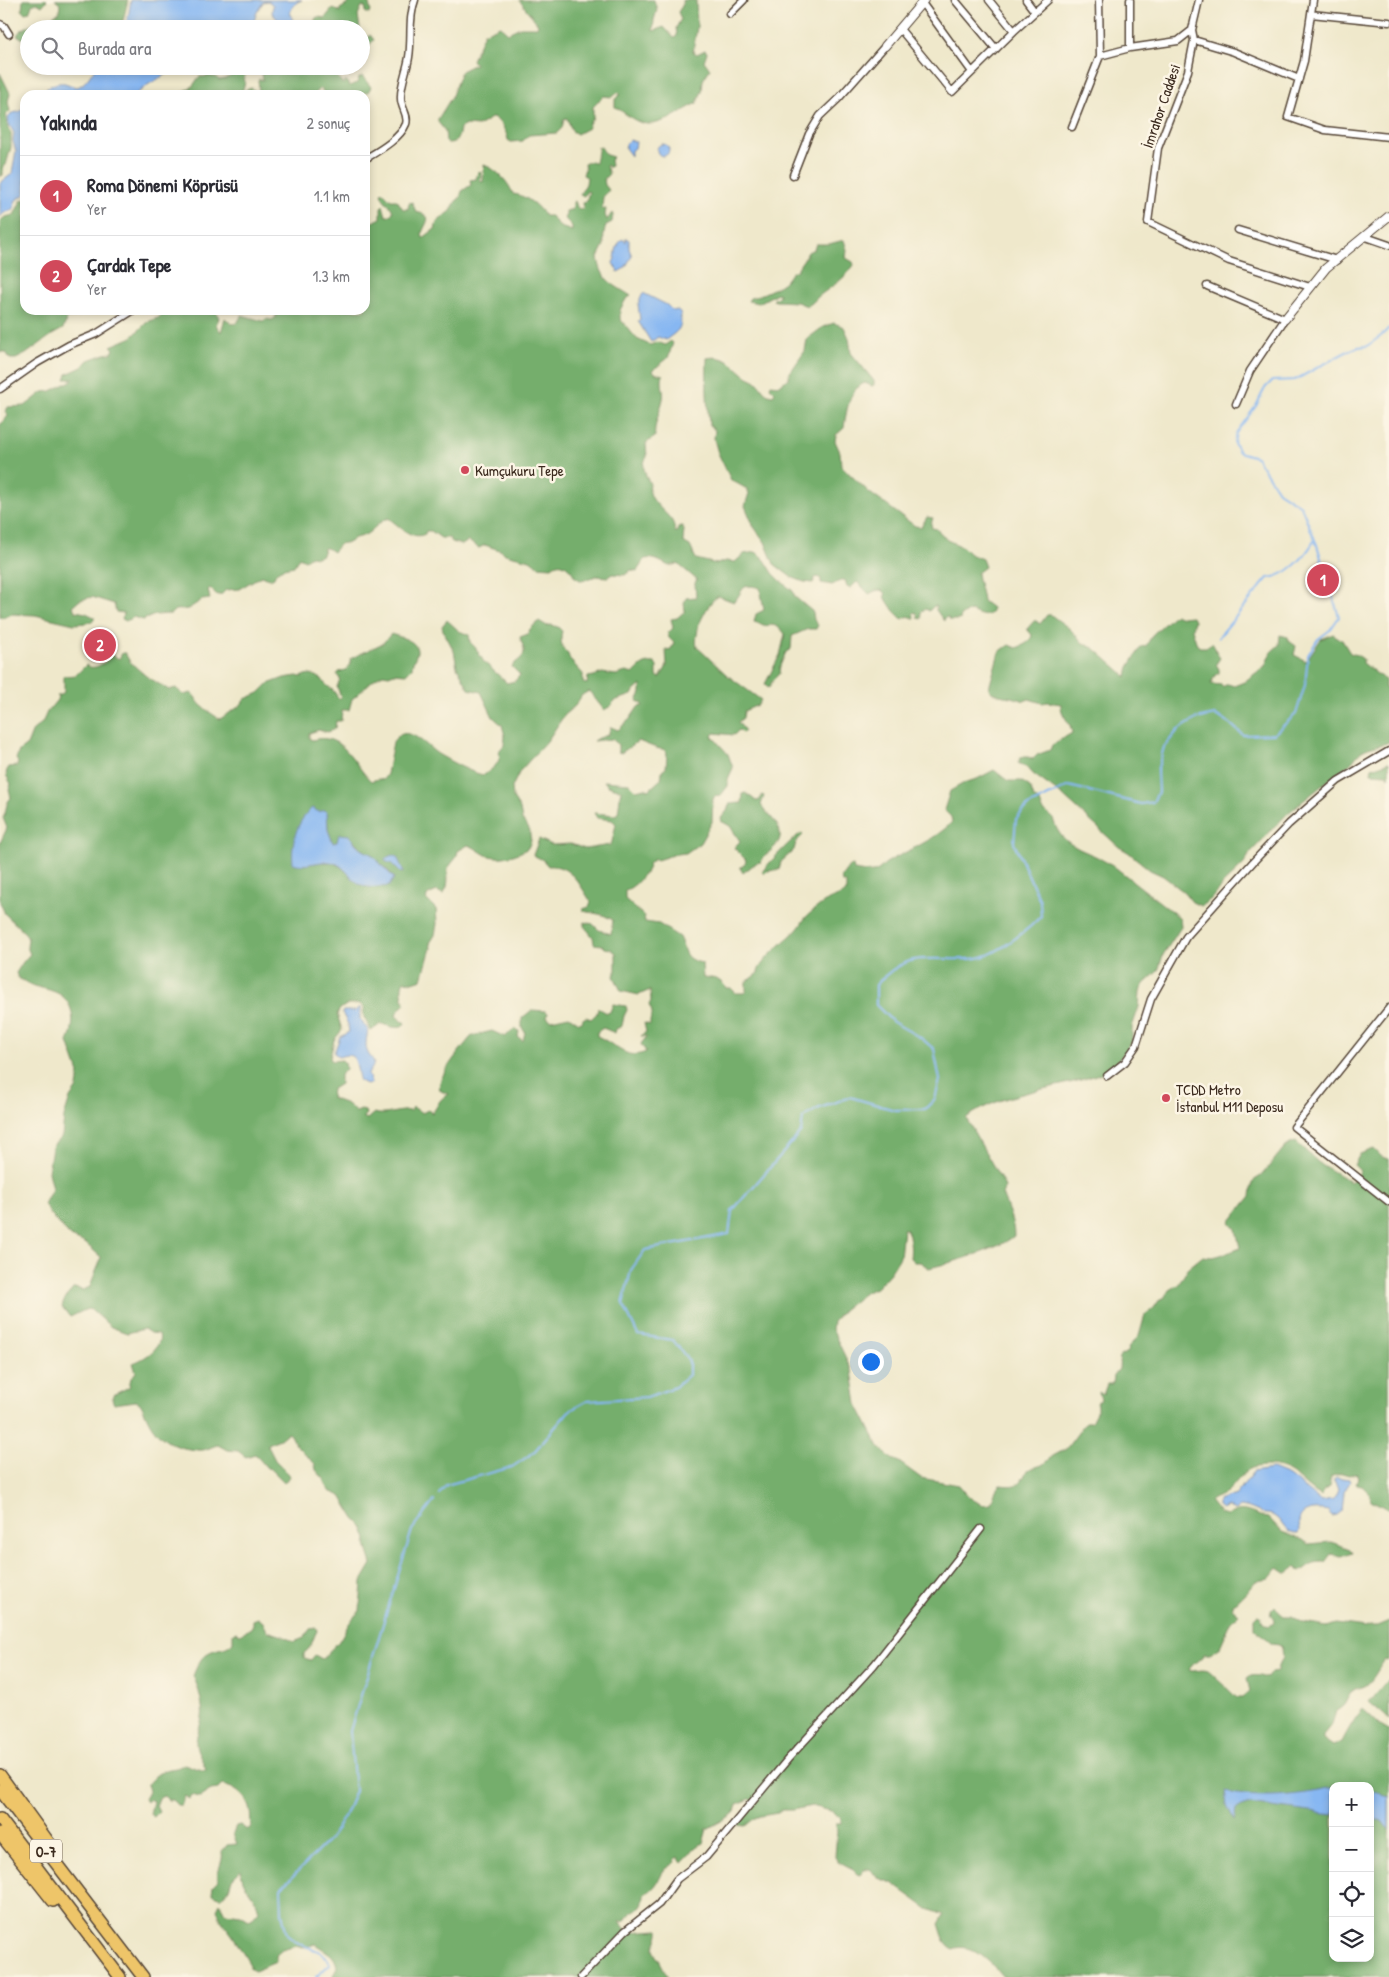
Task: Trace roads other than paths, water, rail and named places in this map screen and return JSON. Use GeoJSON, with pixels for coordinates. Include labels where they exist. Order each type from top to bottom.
{"type":"FeatureCollection","features":[{"type":"Feature","properties":{"kind":"highway"},"geometry":{"type":"LineString","coordinates":[[0,1775],[41,1831],[76,1883],[92,1911]]}},
{"type":"Feature","properties":{"kind":"highway","name":"O-7"},"geometry":{"type":"LineString","coordinates":[[0,1790],[143,1977]]}},
{"type":"Feature","properties":{"kind":"highway","name":"O-7"},"geometry":{"type":"LineString","coordinates":[[0,1819],[120,1977]]}},
{"type":"Feature","properties":{"kind":"highway"},"geometry":{"type":"LineString","coordinates":[[0,1834],[65,1914],[87,1933]]}},
{"type":"Feature","properties":{"kind":"street"},"geometry":{"type":"LineString","coordinates":[[370,155],[396,137],[407,121],[407,116],[402,106],[401,92],[409,57],[415,0]]}},
{"type":"Feature","properties":{"kind":"street"},"geometry":{"type":"LineString","coordinates":[[730,14],[744,0]]}},
{"type":"Feature","properties":{"kind":"street"},"geometry":{"type":"LineString","coordinates":[[955,0],[996,49]]}},
{"type":"Feature","properties":{"kind":"street"},"geometry":{"type":"LineString","coordinates":[[989,0],[1014,31]]}},
{"type":"Feature","properties":{"kind":"street"},"geometry":{"type":"LineString","coordinates":[[1026,0],[1035,12]]}},
{"type":"Feature","properties":{"kind":"street"},"geometry":{"type":"LineString","coordinates":[[900,29],[952,92],[1048,0]]}},
{"type":"Feature","properties":{"kind":"street"},"geometry":{"type":"LineString","coordinates":[[1072,127],[1100,56],[1099,0]]}},
{"type":"Feature","properties":{"kind":"street"},"geometry":{"type":"LineString","coordinates":[[1130,0],[1130,48]]}},
{"type":"Feature","properties":{"kind":"street","name":"İmrahor Caddesi"},"geometry":{"type":"LineString","coordinates":[[1199,0],[1192,30],[1194,40],[1188,71],[1158,148],[1148,222],[1229,261],[1310,287]]}},
{"type":"Feature","properties":{"kind":"street"},"geometry":{"type":"LineString","coordinates":[[1313,0],[1304,61],[1288,117],[1325,130],[1389,137]]}},
{"type":"Feature","properties":{"kind":"street"},"geometry":{"type":"LineString","coordinates":[[793,175],[809,134],[820,116],[838,100],[923,2],[972,72]]}},
{"type":"Feature","properties":{"kind":"street"},"geometry":{"type":"LineString","coordinates":[[1311,14],[1389,22]]}},
{"type":"Feature","properties":{"kind":"street"},"geometry":{"type":"LineString","coordinates":[[0,24],[4,26],[9,34]]}},
{"type":"Feature","properties":{"kind":"street"},"geometry":{"type":"LineString","coordinates":[[1100,56],[1130,48],[1178,40],[1192,30]]}},
{"type":"Feature","properties":{"kind":"street"},"geometry":{"type":"LineString","coordinates":[[1194,40],[1234,52],[1299,79]]}},
{"type":"Feature","properties":{"kind":"street"},"geometry":{"type":"LineString","coordinates":[[1236,404],[1250,371],[1285,319],[1310,287],[1337,260],[1389,216]]}},
{"type":"Feature","properties":{"kind":"street"},"geometry":{"type":"LineString","coordinates":[[1238,230],[1337,260]]}},
{"type":"Feature","properties":{"kind":"street"},"geometry":{"type":"LineString","coordinates":[[1366,237],[1389,245]]}},
{"type":"Feature","properties":{"kind":"street"},"geometry":{"type":"LineString","coordinates":[[1207,286],[1285,319]]}},
{"type":"Feature","properties":{"kind":"street"},"geometry":{"type":"LineString","coordinates":[[0,389],[21,372],[51,354],[96,334],[126,315]]}},
{"type":"Feature","properties":{"kind":"street"},"geometry":{"type":"LineString","coordinates":[[1107,1076],[1125,1062],[1136,1046],[1151,999],[1191,931],[1289,824],[1338,781],[1389,751]]}},
{"type":"Feature","properties":{"kind":"street"},"geometry":{"type":"LineString","coordinates":[[1389,1008],[1294,1127],[1389,1202]]}},
{"type":"Feature","properties":{"kind":"street"},"geometry":{"type":"LineString","coordinates":[[581,1977],[624,1931],[659,1904],[677,1879],[706,1857],[788,1759],[819,1728],[874,1665],[981,1530]]}},
{"type":"Feature","properties":{"kind":"water"},"geometry":{"type":"Polygon","coordinates":[[[131,0],[302,0],[297,2],[290,11],[292,20],[278,20],[272,13],[273,5],[268,1],[263,2],[254,20],[128,19],[131,0]]]}},
{"type":"Feature","properties":{"kind":"water"},"geometry":{"type":"Polygon","coordinates":[[[90,75],[165,75],[141,90],[46,90],[58,83],[77,87],[90,75]]]}},
{"type":"Feature","properties":{"kind":"water"},"geometry":{"type":"Polygon","coordinates":[[[20,111],[20,197],[16,200],[13,209],[0,217],[0,183],[12,174],[16,151],[13,141],[14,133],[8,118],[12,113],[20,111]]]}},
{"type":"Feature","properties":{"kind":"water"},"geometry":{"type":"Polygon","coordinates":[[[630,140],[636,142],[635,148],[631,150],[631,156],[625,148],[630,140]]]}},
{"type":"Feature","properties":{"kind":"water"},"geometry":{"type":"Polygon","coordinates":[[[661,144],[665,144],[669,150],[665,156],[661,156],[657,152],[657,148],[661,144]]]}},
{"type":"Feature","properties":{"kind":"water"},"geometry":{"type":"Polygon","coordinates":[[[626,238],[629,240],[629,249],[632,256],[625,268],[618,272],[613,263],[618,246],[622,239],[626,242],[626,238]]]}},
{"type":"Feature","properties":{"kind":"water"},"geometry":{"type":"Polygon","coordinates":[[[643,293],[667,305],[673,311],[677,310],[680,312],[681,323],[679,329],[666,340],[658,337],[651,342],[638,321],[640,320],[638,304],[643,293]]]}},
{"type":"Feature","properties":{"kind":"water"},"geometry":{"type":"Polygon","coordinates":[[[312,808],[319,812],[325,810],[327,812],[328,830],[333,843],[337,842],[339,834],[349,835],[364,851],[371,854],[394,878],[389,886],[372,887],[362,885],[336,863],[321,862],[303,865],[293,863],[294,840],[298,826],[312,808]]]}},
{"type":"Feature","properties":{"kind":"water"},"geometry":{"type":"Polygon","coordinates":[[[392,855],[397,857],[404,872],[401,873],[392,864],[385,861],[386,858],[392,855]]]}},
{"type":"Feature","properties":{"kind":"water"},"geometry":{"type":"Polygon","coordinates":[[[360,1007],[360,1019],[368,1030],[367,1051],[374,1062],[368,1074],[371,1083],[367,1085],[360,1081],[354,1058],[346,1055],[339,1057],[334,1053],[340,1037],[349,1032],[348,1024],[342,1013],[343,1011],[355,1011],[360,1007]]]}},
{"type":"Feature","properties":{"kind":"water"},"geometry":{"type":"Polygon","coordinates":[[[1272,1469],[1289,1476],[1320,1501],[1334,1499],[1338,1490],[1334,1479],[1336,1477],[1349,1479],[1350,1482],[1344,1492],[1342,1511],[1332,1516],[1328,1511],[1311,1510],[1300,1517],[1299,1534],[1294,1534],[1271,1515],[1243,1506],[1239,1506],[1235,1510],[1228,1507],[1222,1510],[1218,1507],[1218,1501],[1236,1495],[1253,1472],[1272,1469]]]}},
{"type":"Feature","properties":{"kind":"water"},"geometry":{"type":"Polygon","coordinates":[[[1329,1789],[1329,1814],[1249,1804],[1236,1809],[1234,1820],[1227,1805],[1225,1792],[1277,1796],[1329,1789]]]}},
{"type":"Feature","properties":{"kind":"water"},"geometry":{"type":"Polygon","coordinates":[[[1374,1792],[1389,1796],[1389,1830],[1382,1821],[1374,1818],[1374,1792]]]}},
{"type":"Feature","properties":{"kind":"waterway"},"geometry":{"type":"LineString","coordinates":[[439,1494],[446,1485],[512,1467],[533,1453],[569,1411],[587,1401],[647,1397],[675,1387],[689,1375],[689,1361],[673,1340],[638,1335],[623,1304],[631,1270],[645,1250],[729,1234],[732,1211],[801,1132],[803,1118],[817,1109],[850,1097],[895,1110],[925,1109],[935,1099],[940,1080],[934,1049],[921,1038],[893,1022],[876,1005],[876,985],[891,971],[910,961],[918,959],[973,959],[982,957],[1014,940],[1041,916],[1040,901],[1014,843],[1016,819],[1028,806],[1069,786],[1141,804],[1153,802],[1158,792],[1157,771],[1164,747],[1178,730],[1196,719],[1215,715],[1228,722],[1243,735],[1274,734],[1296,714],[1305,685],[1308,655],[1318,639],[1330,630],[1339,617],[1317,545],[1301,506],[1278,491],[1256,457],[1239,452],[1234,443],[1236,433],[1256,406],[1265,388],[1272,381],[1295,380],[1346,352],[1358,347],[1367,346],[1389,328]]}},
{"type":"Feature","properties":{"kind":"waterway"},"geometry":{"type":"LineString","coordinates":[[1218,638],[1268,578],[1275,577],[1289,570],[1305,554],[1314,541]]}},
{"type":"Feature","properties":{"kind":"waterway"},"geometry":{"type":"LineString","coordinates":[[316,1977],[330,1964],[322,1953],[300,1944],[287,1934],[282,1913],[281,1888],[330,1839],[344,1817],[355,1791],[350,1731],[412,1530],[434,1501]]}},
{"type":"Feature","properties":{"kind":"place","name":"Kumçukuru Tepe"},"geometry":{"type":"Point","coordinates":[465,470]}},
{"type":"Feature","properties":{"kind":"place","name":"Roma Dönemi Köprüsü"},"geometry":{"type":"Point","coordinates":[1323,580]}},
{"type":"Feature","properties":{"kind":"place","name":"Çardak Tepe"},"geometry":{"type":"Point","coordinates":[100,645]}},
{"type":"Feature","properties":{"kind":"place","name":"TCDD Metro İstanbul M11 Deposu"},"geometry":{"type":"Point","coordinates":[1166,1098]}}]}
